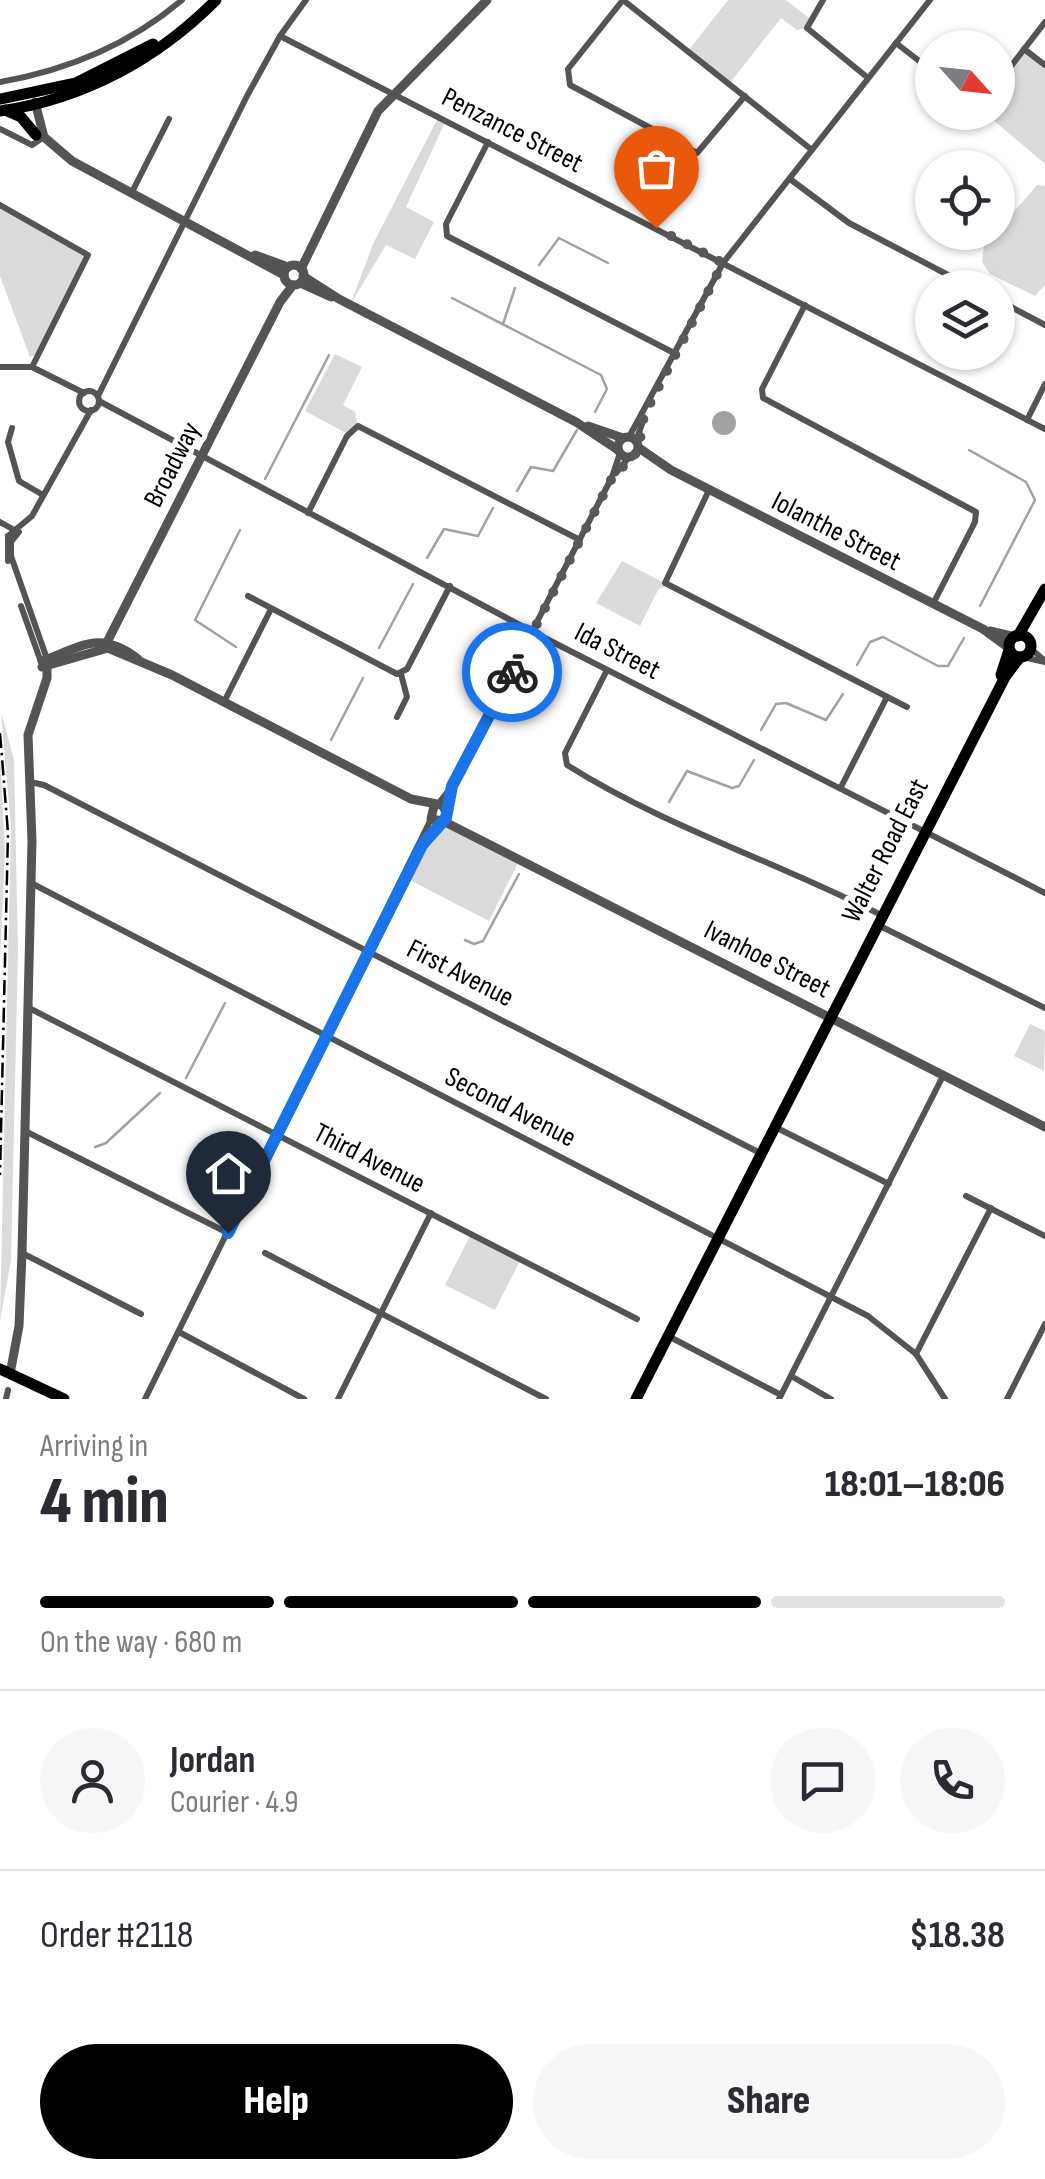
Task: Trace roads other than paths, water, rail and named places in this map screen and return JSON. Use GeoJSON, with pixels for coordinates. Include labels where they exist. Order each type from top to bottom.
{"type":"FeatureCollection","features":[{"type":"Feature","properties":{"kind":"main road"},"geometry":{"type":"LineString","coordinates":[[30,100],[124,62],[149,47],[206,0]]}},
{"type":"Feature","properties":{"kind":"main road"},"geometry":{"type":"LineString","coordinates":[[2,107],[90,86],[142,61],[216,0]]}},
{"type":"Feature","properties":{"kind":"main road"},"geometry":{"type":"LineString","coordinates":[[2,107],[21,117],[40,138]]}},
{"type":"Feature","properties":{"kind":"main road","name":"Walter Road East"},"geometry":{"type":"LineString","coordinates":[[636,1399],[1005,677],[1045,589]]}},
{"type":"Feature","properties":{"kind":"main road","name":"Walter Road East"},"geometry":{"type":"LineString","coordinates":[[1019,647],[1045,607]]}},
{"type":"Feature","properties":{"kind":"main road"},"geometry":{"type":"LineString","coordinates":[[5,1371],[64,1399]]}},
{"type":"Feature","properties":{"kind":"street"},"geometry":{"type":"LineString","coordinates":[[0,82],[46,74],[98,54],[142,31],[182,0]]}},
{"type":"Feature","properties":{"kind":"street"},"geometry":{"type":"LineString","coordinates":[[5,1371],[18,1334],[22,1253],[31,884],[28,736],[44,664],[11,556],[15,533],[42,495],[93,400],[280,36],[306,0]]}},
{"type":"Feature","properties":{"kind":"street","name":"Broadway"},"geometry":{"type":"LineString","coordinates":[[105,644],[308,247],[392,92],[487,0]]}},
{"type":"Feature","properties":{"kind":"street"},"geometry":{"type":"LineString","coordinates":[[557,76],[567,75],[623,0],[812,150]]}},
{"type":"Feature","properties":{"kind":"street"},"geometry":{"type":"LineString","coordinates":[[823,0],[806,28],[868,78]]}},
{"type":"Feature","properties":{"kind":"street"},"geometry":{"type":"LineString","coordinates":[[145,1399],[452,786],[723,263],[930,0]]}},
{"type":"Feature","properties":{"kind":"street"},"geometry":{"type":"LineString","coordinates":[[1015,61],[1045,22]]}},
{"type":"Feature","properties":{"kind":"street","name":"Penzance Street"},"geometry":{"type":"LineString","coordinates":[[280,36],[1045,429]]}},
{"type":"Feature","properties":{"kind":"street"},"geometry":{"type":"LineString","coordinates":[[896,43],[915,58]]}},
{"type":"Feature","properties":{"kind":"street"},"geometry":{"type":"LineString","coordinates":[[1024,49],[1045,66]]}},
{"type":"Feature","properties":{"kind":"street"},"geometry":{"type":"LineString","coordinates":[[567,75],[570,84],[697,154],[744,96]]}},
{"type":"Feature","properties":{"kind":"street"},"geometry":{"type":"LineString","coordinates":[[0,130],[32,146],[40,138],[30,100]]}},
{"type":"Feature","properties":{"kind":"street"},"geometry":{"type":"LineString","coordinates":[[132,192],[169,118]]}},
{"type":"Feature","properties":{"kind":"street","name":"Iolanthe Street"},"geometry":{"type":"LineString","coordinates":[[40,138],[72,161],[252,255],[1045,661]]}},
{"type":"Feature","properties":{"kind":"street"},"geometry":{"type":"LineString","coordinates":[[488,142],[446,224],[447,236],[676,354]]}},
{"type":"Feature","properties":{"kind":"street"},"geometry":{"type":"LineString","coordinates":[[790,179],[848,223],[938,270]]}},
{"type":"Feature","properties":{"kind":"street"},"geometry":{"type":"LineString","coordinates":[[0,205],[88,255],[32,367]]}},
{"type":"Feature","properties":{"kind":"street"},"geometry":{"type":"LineString","coordinates":[[805,305],[762,389],[762,398],[976,512],[975,522],[933,604]]}},
{"type":"Feature","properties":{"kind":"street"},"geometry":{"type":"LineString","coordinates":[[1015,309],[1045,325]]}},
{"type":"Feature","properties":{"kind":"street"},"geometry":{"type":"LineString","coordinates":[[0,367],[32,367],[93,400]]}},
{"type":"Feature","properties":{"kind":"street"},"geometry":{"type":"LineString","coordinates":[[1027,420],[1045,384]]}},
{"type":"Feature","properties":{"kind":"street"},"geometry":{"type":"LineString","coordinates":[[70,388],[80,404],[74,434]]}},
{"type":"Feature","properties":{"kind":"street"},"geometry":{"type":"LineString","coordinates":[[80,404],[93,400]]}},
{"type":"Feature","properties":{"kind":"street"},"geometry":{"type":"LineString","coordinates":[[80,404],[93,400]]}},
{"type":"Feature","properties":{"kind":"street","name":"Ida Street"},"geometry":{"type":"LineString","coordinates":[[93,400],[606,670],[1045,892]]}},
{"type":"Feature","properties":{"kind":"street"},"geometry":{"type":"LineString","coordinates":[[308,513],[347,436],[358,426],[580,540]]}},
{"type":"Feature","properties":{"kind":"street"},"geometry":{"type":"LineString","coordinates":[[12,428],[8,442],[19,481],[42,495]]}},
{"type":"Feature","properties":{"kind":"street"},"geometry":{"type":"LineString","coordinates":[[709,490],[665,583],[907,707]]}},
{"type":"Feature","properties":{"kind":"street"},"geometry":{"type":"LineString","coordinates":[[0,523],[15,533]]}},
{"type":"Feature","properties":{"kind":"street"},"geometry":{"type":"LineString","coordinates":[[397,717],[407,696],[401,674],[450,586]]}},
{"type":"Feature","properties":{"kind":"street"},"geometry":{"type":"LineString","coordinates":[[248,596],[401,674]]}},
{"type":"Feature","properties":{"kind":"street"},"geometry":{"type":"LineString","coordinates":[[224,702],[270,610]]}},
{"type":"Feature","properties":{"kind":"street"},"geometry":{"type":"LineString","coordinates":[[44,664],[105,644]]}},
{"type":"Feature","properties":{"kind":"street","name":"Ivanhoe Street"},"geometry":{"type":"LineString","coordinates":[[105,644],[1045,1128]]}},
{"type":"Feature","properties":{"kind":"street"},"geometry":{"type":"LineString","coordinates":[[606,670],[565,753],[567,765],[708,838],[812,880],[1045,1008]]}},
{"type":"Feature","properties":{"kind":"street"},"geometry":{"type":"LineString","coordinates":[[841,787],[887,697]]}},
{"type":"Feature","properties":{"kind":"street","name":"First Avenue"},"geometry":{"type":"LineString","coordinates":[[30,782],[44,785],[370,950],[762,1154]]}},
{"type":"Feature","properties":{"kind":"street","name":"Second Avenue"},"geometry":{"type":"LineString","coordinates":[[31,884],[879,1322],[916,1354],[945,1399]]}},
{"type":"Feature","properties":{"kind":"street","name":"Third Avenue"},"geometry":{"type":"LineString","coordinates":[[29,1008],[638,1318]]}},
{"type":"Feature","properties":{"kind":"street"},"geometry":{"type":"LineString","coordinates":[[668,1336],[780,1397],[944,1075]]}},
{"type":"Feature","properties":{"kind":"street"},"geometry":{"type":"LineString","coordinates":[[775,1127],[889,1184]]}},
{"type":"Feature","properties":{"kind":"street"},"geometry":{"type":"LineString","coordinates":[[25,1131],[228,1233]]}},
{"type":"Feature","properties":{"kind":"street"},"geometry":{"type":"LineString","coordinates":[[966,1196],[1045,1236]]}},
{"type":"Feature","properties":{"kind":"street"},"geometry":{"type":"LineString","coordinates":[[916,1354],[991,1208]]}},
{"type":"Feature","properties":{"kind":"street"},"geometry":{"type":"LineString","coordinates":[[338,1399],[432,1213]]}},
{"type":"Feature","properties":{"kind":"street"},"geometry":{"type":"LineString","coordinates":[[265,1252],[546,1399]]}},
{"type":"Feature","properties":{"kind":"street"},"geometry":{"type":"LineString","coordinates":[[22,1253],[141,1314]]}},
{"type":"Feature","properties":{"kind":"street"},"geometry":{"type":"LineString","coordinates":[[1007,1399],[1045,1324]]}},
{"type":"Feature","properties":{"kind":"street"},"geometry":{"type":"LineString","coordinates":[[178,1332],[304,1399]]}},
{"type":"Feature","properties":{"kind":"street"},"geometry":{"type":"LineString","coordinates":[[790,1376],[831,1399]]}},
{"type":"Feature","properties":{"kind":"waterway"},"geometry":{"type":"LineString","coordinates":[[539,265],[559,238],[608,263]]}},
{"type":"Feature","properties":{"kind":"waterway"},"geometry":{"type":"LineString","coordinates":[[503,324],[515,288]]}},
{"type":"Feature","properties":{"kind":"waterway"},"geometry":{"type":"LineString","coordinates":[[452,298],[601,375],[607,389],[595,412]]}},
{"type":"Feature","properties":{"kind":"waterway"},"geometry":{"type":"LineString","coordinates":[[265,479],[329,355]]}},
{"type":"Feature","properties":{"kind":"waterway"},"geometry":{"type":"LineString","coordinates":[[517,491],[531,467],[553,471],[577,430]]}},
{"type":"Feature","properties":{"kind":"waterway"},"geometry":{"type":"LineString","coordinates":[[969,450],[1026,482],[1035,500],[980,606]]}},
{"type":"Feature","properties":{"kind":"waterway"},"geometry":{"type":"LineString","coordinates":[[427,558],[444,529],[478,536],[493,508]]}},
{"type":"Feature","properties":{"kind":"waterway"},"geometry":{"type":"LineString","coordinates":[[236,647],[195,620],[240,530]]}},
{"type":"Feature","properties":{"kind":"waterway"},"geometry":{"type":"LineString","coordinates":[[379,648],[413,584]]}},
{"type":"Feature","properties":{"kind":"waterway"},"geometry":{"type":"LineString","coordinates":[[857,665],[870,642],[883,637],[938,666],[948,666],[964,638]]}},
{"type":"Feature","properties":{"kind":"waterway"},"geometry":{"type":"LineString","coordinates":[[331,740],[363,678]]}},
{"type":"Feature","properties":{"kind":"waterway"},"geometry":{"type":"LineString","coordinates":[[761,730],[776,704],[786,703],[826,720],[843,694]]}},
{"type":"Feature","properties":{"kind":"waterway"},"geometry":{"type":"LineString","coordinates":[[669,802],[687,771],[732,788],[739,786],[754,760]]}},
{"type":"Feature","properties":{"kind":"waterway"},"geometry":{"type":"LineString","coordinates":[[465,940],[474,944],[483,941],[519,874]]}},
{"type":"Feature","properties":{"kind":"waterway"},"geometry":{"type":"LineString","coordinates":[[186,1078],[225,1003]]}},
{"type":"Feature","properties":{"kind":"waterway"},"geometry":{"type":"LineString","coordinates":[[95,1147],[106,1143],[160,1093]]}},
{"type":"Feature","properties":{"kind":"railway"},"geometry":{"type":"LineString","coordinates":[[0,733],[8,833],[0,1175]]}}]}
